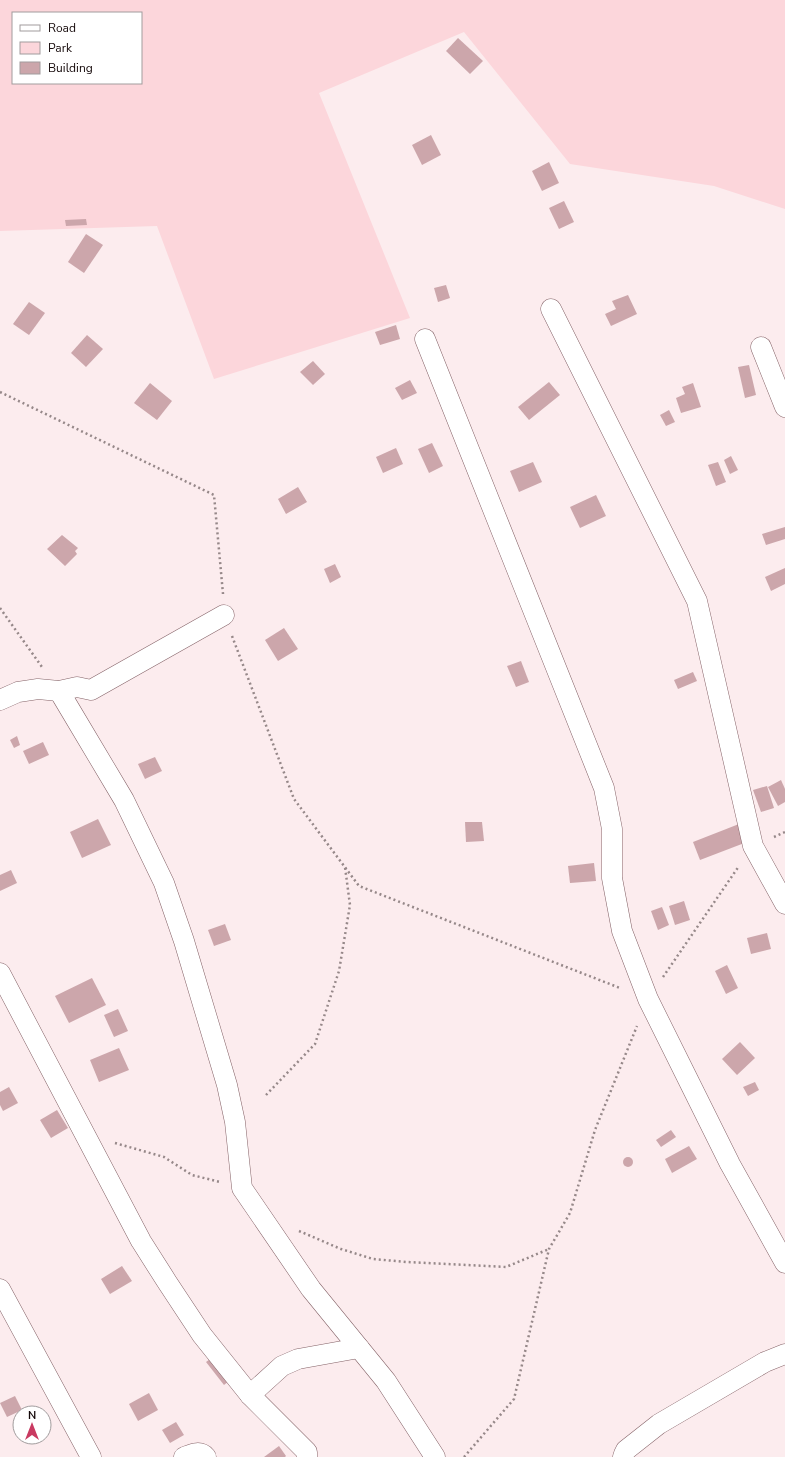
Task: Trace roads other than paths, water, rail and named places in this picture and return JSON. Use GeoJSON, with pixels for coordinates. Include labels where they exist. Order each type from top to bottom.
{"type":"FeatureCollection","features":[{"type":"Feature","properties":{"kind":"street"},"geometry":{"type":"LineString","coordinates":[[551,309],[697,601],[753,846],[785,904]]}},
{"type":"Feature","properties":{"kind":"street"},"geometry":{"type":"LineString","coordinates":[[425,339],[604,788],[612,829],[612,878],[622,931],[648,999],[730,1164],[785,1263]]}},
{"type":"Feature","properties":{"kind":"street"},"geometry":{"type":"LineString","coordinates":[[761,347],[785,407]]}},
{"type":"Feature","properties":{"kind":"street"},"geometry":{"type":"LineString","coordinates":[[0,700],[18,692],[38,689],[59,691],[77,687],[91,690],[224,615]]}},
{"type":"Feature","properties":{"kind":"street"},"geometry":{"type":"LineString","coordinates":[[59,691],[124,800],[164,883],[184,941],[228,1085],[235,1122],[242,1188],[311,1289],[386,1381],[435,1457]]}},
{"type":"Feature","properties":{"kind":"street"},"geometry":{"type":"LineString","coordinates":[[0,973],[144,1247],[202,1334],[250,1395],[307,1452],[307,1457]]}},
{"type":"Feature","properties":{"kind":"street"},"geometry":{"type":"LineString","coordinates":[[0,1289],[90,1457]]}},
{"type":"Feature","properties":{"kind":"street"},"geometry":{"type":"LineString","coordinates":[[250,1395],[282,1366],[298,1359],[359,1348]]}},
{"type":"Feature","properties":{"kind":"street"},"geometry":{"type":"LineString","coordinates":[[623,1457],[626,1450],[659,1424],[765,1362],[785,1354]]}},
{"type":"Feature","properties":{"kind":"street"},"geometry":{"type":"LineString","coordinates":[[184,1457],[199,1453],[206,1457]]}}]}
